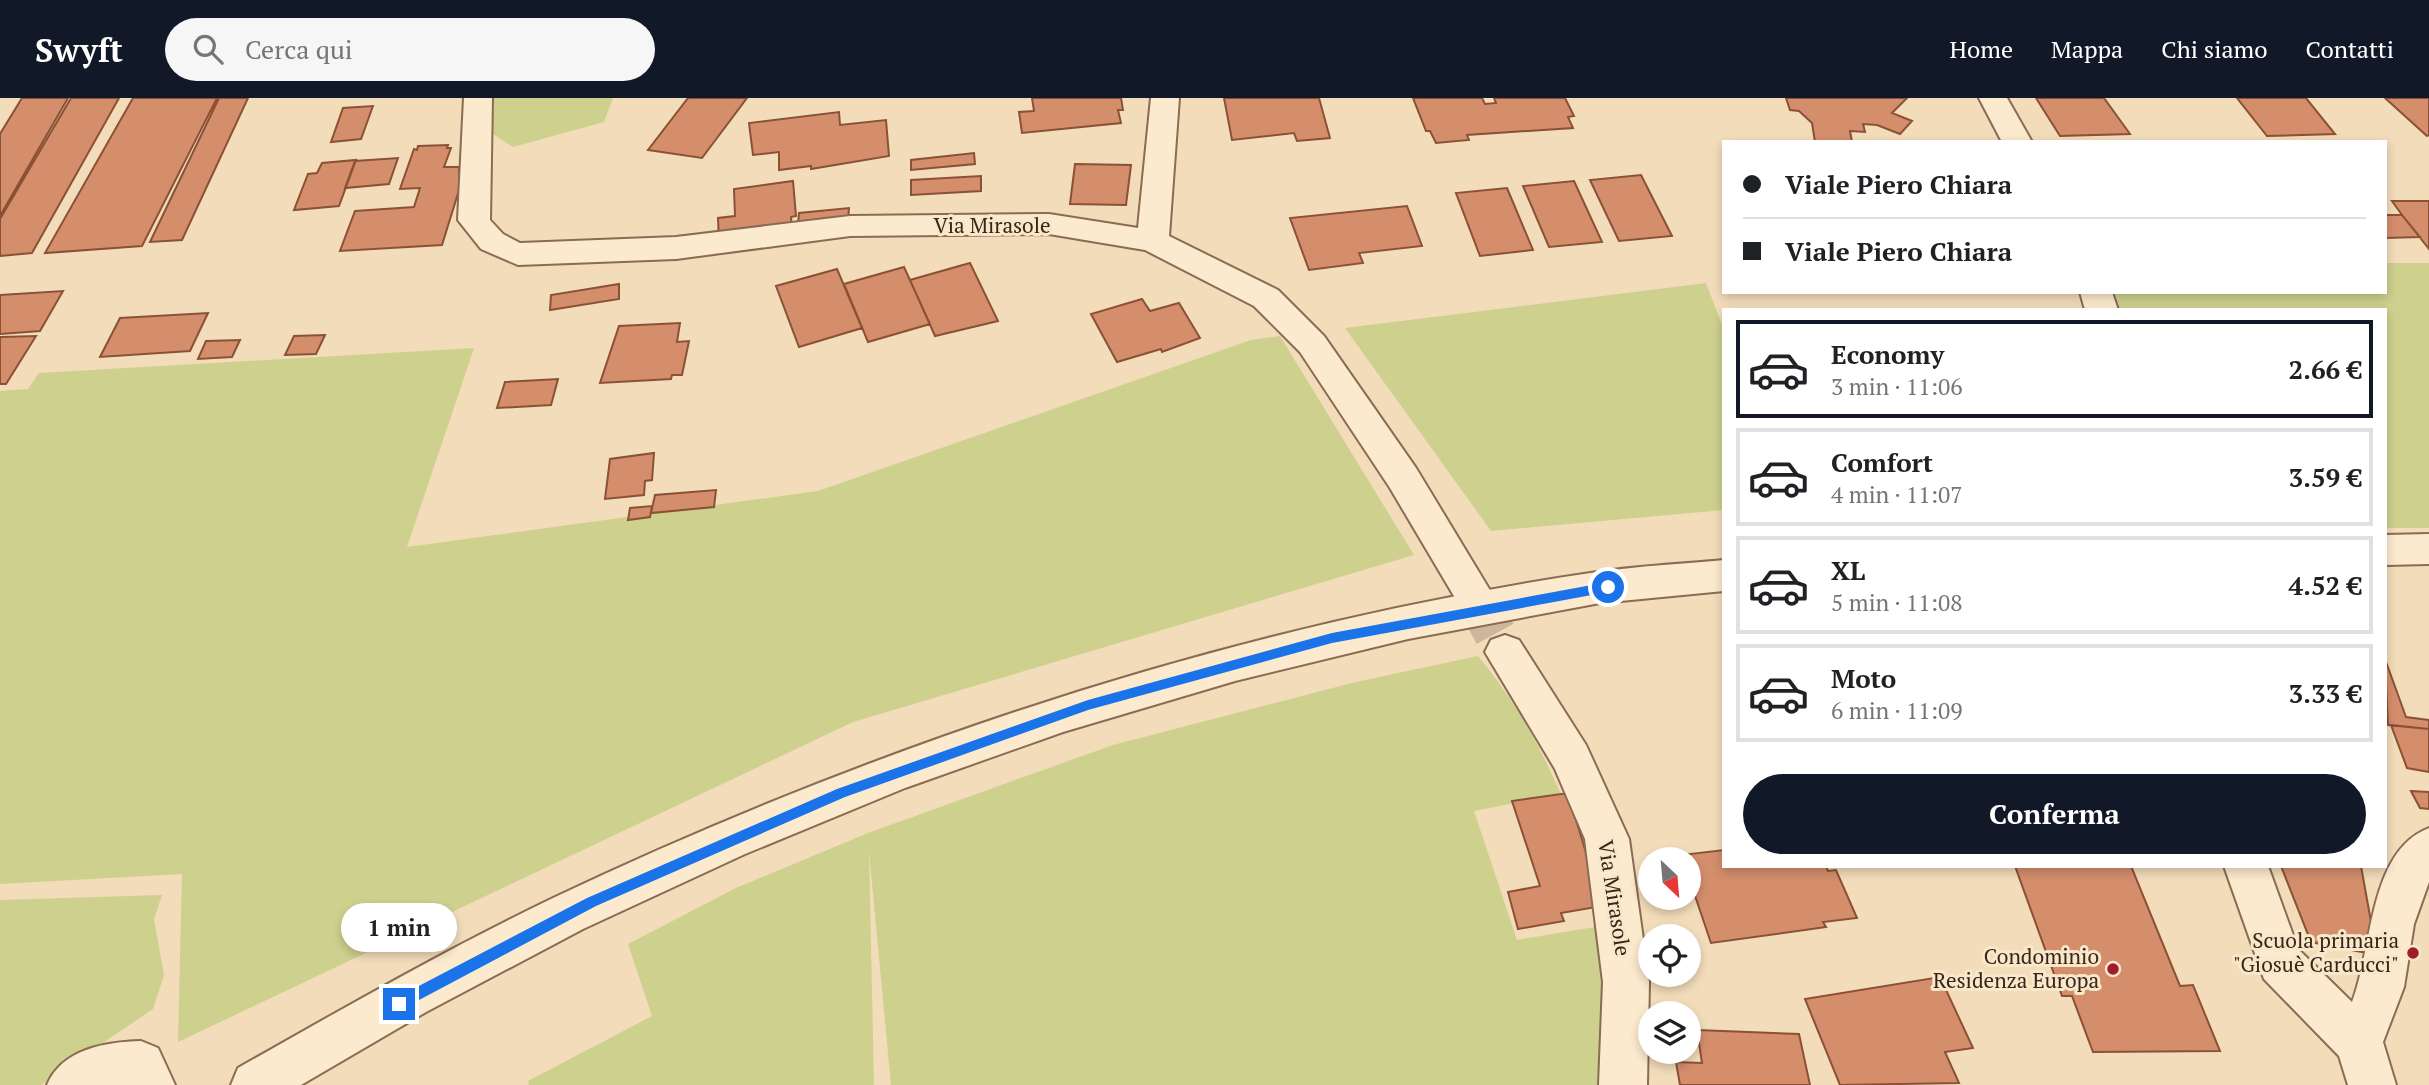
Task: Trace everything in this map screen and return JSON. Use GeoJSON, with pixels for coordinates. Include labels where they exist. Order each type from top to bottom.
{"type":"FeatureCollection","features":[{"type":"Feature","properties":{"kind":"street","name":"Via Mirasole"},"geometry":{"type":"LineString","coordinates":[[478,98],[474,220],[482,235],[498,247],[518,254],[676,248],[850,226],[1049,224],[1153,241],[1266,298],[1311,344],[1403,478],[1475,597]]}},
{"type":"Feature","properties":{"kind":"street"},"geometry":{"type":"LineString","coordinates":[[1153,241],[1165,98]]}},
{"type":"Feature","properties":{"kind":"street"},"geometry":{"type":"LineString","coordinates":[[1993,98],[2016,140]]}},
{"type":"Feature","properties":{"kind":"street"},"geometry":{"type":"LineString","coordinates":[[2387,550],[2429,550]]}},
{"type":"Feature","properties":{"kind":"street"},"geometry":{"type":"LineString","coordinates":[[256,1085],[327,1042],[592,902],[841,793],[1088,705],[1332,638],[1584,589],[1722,575]]}},
{"type":"Feature","properties":{"kind":"street","name":"Via Mirasole"},"geometry":{"type":"LineString","coordinates":[[1505,652],[1571,758],[1607,839],[1626,982],[1623,1085]]}},
{"type":"Feature","properties":{"kind":"street"},"geometry":{"type":"LineString","coordinates":[[2365,1064],[2391,924],[2412,868],[2429,848]]}},
{"type":"Feature","properties":{"kind":"street"},"geometry":{"type":"LineString","coordinates":[[2247,868],[2280,963],[2365,1064]]}},
{"type":"Feature","properties":{"kind":"street"},"geometry":{"type":"LineString","coordinates":[[71,1085],[105,1066],[141,1065],[151,1085]]}},
{"type":"Feature","properties":{"kind":"green space"},"geometry":{"type":"Polygon","coordinates":[[[493,98],[613,98],[604,122],[513,147],[493,134],[493,98]]]}},
{"type":"Feature","properties":{"kind":"green space"},"geometry":{"type":"Polygon","coordinates":[[[2387,263],[2429,263],[2429,528],[2387,528],[2387,308],[2119,308],[2116,294],[2387,294],[2387,263]]]}},
{"type":"Feature","properties":{"kind":"green space"},"geometry":{"type":"Polygon","coordinates":[[[1706,283],[1722,325],[1722,510],[1491,531],[1345,328],[1706,283]]]}},
{"type":"Feature","properties":{"kind":"green space"},"geometry":{"type":"Polygon","coordinates":[[[1280,336],[1414,555],[853,722],[178,1042],[182,874],[0,884],[0,391],[28,389],[39,373],[474,348],[407,547],[818,491],[1251,340],[1280,336]]]}},
{"type":"Feature","properties":{"kind":"green space"},"geometry":{"type":"Polygon","coordinates":[[[1478,656],[1524,722],[1561,794],[1474,811],[1517,940],[1601,926],[1608,942],[1603,1085],[891,1085],[869,851],[874,1085],[529,1085],[528,1081],[652,1016],[628,944],[736,888],[868,833],[1113,745],[1356,682],[1478,656]]]}},
{"type":"Feature","properties":{"kind":"green space"},"geometry":{"type":"Polygon","coordinates":[[[162,895],[154,919],[164,975],[153,1009],[41,1085],[0,1085],[0,900],[162,895]]]}},
{"type":"Feature","properties":{"kind":"building"},"geometry":{"type":"Polygon","coordinates":[[[22,98],[68,98],[0,216],[0,134],[22,98]]]}},
{"type":"Feature","properties":{"kind":"building"},"geometry":{"type":"Polygon","coordinates":[[[71,98],[119,98],[32,253],[0,256],[0,219],[71,98]]]}},
{"type":"Feature","properties":{"kind":"building"},"geometry":{"type":"Polygon","coordinates":[[[133,98],[217,98],[142,246],[45,253],[133,98]]]}},
{"type":"Feature","properties":{"kind":"building"},"geometry":{"type":"Polygon","coordinates":[[[219,98],[248,98],[182,240],[150,242],[219,98]]]}},
{"type":"Feature","properties":{"kind":"building"},"geometry":{"type":"Polygon","coordinates":[[[688,98],[747,98],[702,158],[648,150],[688,98]]]}},
{"type":"Feature","properties":{"kind":"building"},"geometry":{"type":"Polygon","coordinates":[[[1032,98],[1121,98],[1123,110],[1118,110],[1121,123],[1022,133],[1019,112],[1034,111],[1032,98]]]}},
{"type":"Feature","properties":{"kind":"building"},"geometry":{"type":"Polygon","coordinates":[[[1224,98],[1319,98],[1330,138],[1297,141],[1294,133],[1232,140],[1224,98]]]}},
{"type":"Feature","properties":{"kind":"building"},"geometry":{"type":"Polygon","coordinates":[[[1413,98],[1482,98],[1485,104],[1496,103],[1494,98],[1565,98],[1574,116],[1568,117],[1573,128],[1467,135],[1469,140],[1436,143],[1430,131],[1426,131],[1413,98]]]}},
{"type":"Feature","properties":{"kind":"building"},"geometry":{"type":"Polygon","coordinates":[[[1786,98],[1907,98],[1892,113],[1912,121],[1900,134],[1877,125],[1863,124],[1865,132],[1850,131],[1852,140],[1815,140],[1812,123],[1799,111],[1790,110],[1786,98]]]}},
{"type":"Feature","properties":{"kind":"building"},"geometry":{"type":"Polygon","coordinates":[[[2036,98],[2104,98],[2130,134],[2060,136],[2036,98]]]}},
{"type":"Feature","properties":{"kind":"building"},"geometry":{"type":"Polygon","coordinates":[[[2237,98],[2306,98],[2335,134],[2267,136],[2237,98]]]}},
{"type":"Feature","properties":{"kind":"building"},"geometry":{"type":"Polygon","coordinates":[[[2385,98],[2429,98],[2429,135],[2427,136],[2385,98]]]}},
{"type":"Feature","properties":{"kind":"building"},"geometry":{"type":"Polygon","coordinates":[[[373,106],[361,139],[331,142],[343,108],[373,106]]]}},
{"type":"Feature","properties":{"kind":"building"},"geometry":{"type":"Polygon","coordinates":[[[839,112],[840,125],[886,120],[889,156],[811,169],[811,166],[779,170],[779,152],[753,155],[749,123],[839,112]]]}},
{"type":"Feature","properties":{"kind":"building"},"geometry":{"type":"Polygon","coordinates":[[[448,145],[447,148],[451,148],[444,167],[459,167],[459,190],[442,245],[340,251],[355,211],[414,207],[420,188],[400,189],[414,149],[417,150],[418,146],[448,145]]]}},
{"type":"Feature","properties":{"kind":"building"},"geometry":{"type":"Polygon","coordinates":[[[974,153],[975,164],[911,170],[911,160],[974,153]]]}},
{"type":"Feature","properties":{"kind":"building"},"geometry":{"type":"Polygon","coordinates":[[[398,158],[389,184],[345,188],[355,161],[398,158]]]}},
{"type":"Feature","properties":{"kind":"building"},"geometry":{"type":"Polygon","coordinates":[[[356,160],[339,206],[294,210],[308,174],[317,173],[322,163],[356,160]]]}},
{"type":"Feature","properties":{"kind":"building"},"geometry":{"type":"Polygon","coordinates":[[[1075,164],[1131,165],[1126,205],[1070,204],[1075,164]]]}},
{"type":"Feature","properties":{"kind":"building"},"geometry":{"type":"Polygon","coordinates":[[[1641,175],[1672,236],[1619,241],[1590,180],[1641,175]]]}},
{"type":"Feature","properties":{"kind":"building"},"geometry":{"type":"Polygon","coordinates":[[[981,176],[981,191],[911,195],[911,180],[981,176]]]}},
{"type":"Feature","properties":{"kind":"building"},"geometry":{"type":"Polygon","coordinates":[[[793,181],[796,216],[791,217],[792,230],[719,241],[718,218],[735,216],[734,189],[793,181]]]}},
{"type":"Feature","properties":{"kind":"building"},"geometry":{"type":"Polygon","coordinates":[[[1574,181],[1602,242],[1549,247],[1523,186],[1574,181]]]}},
{"type":"Feature","properties":{"kind":"building"},"geometry":{"type":"Polygon","coordinates":[[[1507,188],[1533,250],[1480,256],[1456,193],[1507,188]]]}},
{"type":"Feature","properties":{"kind":"building"},"geometry":{"type":"Polygon","coordinates":[[[2392,201],[2429,201],[2429,249],[2402,215],[2392,201]]]}},
{"type":"Feature","properties":{"kind":"building"},"geometry":{"type":"Polygon","coordinates":[[[1407,206],[1422,246],[1359,253],[1363,263],[1309,270],[1290,218],[1407,206]]]}},
{"type":"Feature","properties":{"kind":"building"},"geometry":{"type":"Polygon","coordinates":[[[849,208],[848,220],[798,224],[799,213],[849,208]]]}},
{"type":"Feature","properties":{"kind":"building"},"geometry":{"type":"Polygon","coordinates":[[[2387,215],[2402,215],[2420,237],[2387,238],[2387,215]]]}},
{"type":"Feature","properties":{"kind":"building"},"geometry":{"type":"Polygon","coordinates":[[[970,263],[998,321],[935,336],[910,280],[970,263]]]}},
{"type":"Feature","properties":{"kind":"building"},"geometry":{"type":"Polygon","coordinates":[[[904,267],[930,324],[868,342],[844,284],[904,267]]]}},
{"type":"Feature","properties":{"kind":"building"},"geometry":{"type":"Polygon","coordinates":[[[837,269],[862,328],[799,347],[776,286],[837,269]]]}},
{"type":"Feature","properties":{"kind":"building"},"geometry":{"type":"Polygon","coordinates":[[[619,284],[619,299],[550,310],[551,295],[619,284]]]}},
{"type":"Feature","properties":{"kind":"building"},"geometry":{"type":"Polygon","coordinates":[[[63,291],[40,331],[0,334],[0,295],[63,291]]]}},
{"type":"Feature","properties":{"kind":"building"},"geometry":{"type":"Polygon","coordinates":[[[1142,299],[1150,311],[1179,303],[1200,338],[1162,352],[1161,349],[1117,362],[1091,314],[1142,299]]]}},
{"type":"Feature","properties":{"kind":"building"},"geometry":{"type":"Polygon","coordinates":[[[208,313],[190,351],[100,357],[120,318],[208,313]]]}},
{"type":"Feature","properties":{"kind":"building"},"geometry":{"type":"Polygon","coordinates":[[[680,323],[677,342],[689,341],[682,375],[672,375],[671,379],[600,383],[619,326],[680,323]]]}},
{"type":"Feature","properties":{"kind":"building"},"geometry":{"type":"Polygon","coordinates":[[[325,335],[316,354],[285,355],[294,336],[325,335]]]}},
{"type":"Feature","properties":{"kind":"building"},"geometry":{"type":"Polygon","coordinates":[[[36,336],[6,384],[0,384],[0,337],[36,336]]]}},
{"type":"Feature","properties":{"kind":"building"},"geometry":{"type":"Polygon","coordinates":[[[240,340],[232,357],[198,359],[206,341],[240,340]]]}},
{"type":"Feature","properties":{"kind":"building"},"geometry":{"type":"Polygon","coordinates":[[[558,379],[551,405],[497,408],[505,382],[558,379]]]}},
{"type":"Feature","properties":{"kind":"building"},"geometry":{"type":"Polygon","coordinates":[[[654,453],[652,480],[645,481],[644,495],[605,499],[610,459],[654,453]]]}},
{"type":"Feature","properties":{"kind":"building"},"geometry":{"type":"Polygon","coordinates":[[[716,490],[714,507],[651,513],[655,495],[716,490]]]}},
{"type":"Feature","properties":{"kind":"building"},"geometry":{"type":"Polygon","coordinates":[[[652,506],[650,517],[628,520],[630,508],[652,506]]]}},
{"type":"Feature","properties":{"kind":"building"},"geometry":{"type":"Polygon","coordinates":[[[2387,665],[2406,717],[2429,720],[2429,729],[2388,725],[2387,665]]]}},
{"type":"Feature","properties":{"kind":"building"},"geometry":{"type":"Polygon","coordinates":[[[2391,725],[2429,729],[2429,772],[2407,768],[2391,725]]]}},
{"type":"Feature","properties":{"kind":"building"},"geometry":{"type":"Polygon","coordinates":[[[2411,791],[2429,792],[2429,809],[2420,808],[2411,791]]]}},
{"type":"Feature","properties":{"kind":"building"},"geometry":{"type":"Polygon","coordinates":[[[1568,793],[1602,906],[1561,913],[1564,921],[1518,929],[1508,892],[1540,886],[1512,801],[1568,793]]]}},
{"type":"Feature","properties":{"kind":"building"},"geometry":{"type":"Polygon","coordinates":[[[1722,850],[1722,868],[1836,870],[1857,918],[1823,922],[1826,927],[1711,943],[1700,910],[1701,853],[1722,850]]]}},
{"type":"Feature","properties":{"kind":"building","name":"Condominio Residenza Europa"},"geometry":{"type":"Polygon","coordinates":[[[2016,868],[2132,868],[2180,986],[2193,985],[2220,1051],[2093,1052],[2072,996],[2062,996],[2016,868]]]}},
{"type":"Feature","properties":{"kind":"building"},"geometry":{"type":"Polygon","coordinates":[[[2282,868],[2361,868],[2377,955],[2311,942],[2282,868]]]}},
{"type":"Feature","properties":{"kind":"building"},"geometry":{"type":"Polygon","coordinates":[[[1940,977],[1973,1048],[1945,1052],[1959,1083],[1840,1085],[1805,999],[1940,977]]]}},
{"type":"Feature","properties":{"kind":"building"},"geometry":{"type":"Polygon","coordinates":[[[1701,1030],[1799,1034],[1810,1085],[1680,1085],[1676,1064],[1702,1063],[1701,1030]]]}},
{"type":"Feature","properties":{"kind":"tunnel"},"geometry":{"type":"LineString","coordinates":[[1475,597],[1505,652]]}},
{"type":"Feature","properties":{"kind":"place","name":"Scuola primaria \"Giosuè Carducci\""},"geometry":{"type":"Point","coordinates":[2413,953]}},
{"type":"Feature","properties":{"kind":"place","name":"Condominio Residenza Europa"},"geometry":{"type":"Point","coordinates":[2113,969]}},
{"type":"Feature","properties":{"kind":"route"},"geometry":{"type":"LineString","coordinates":[[399,1004],[592,902],[841,793],[1088,705],[1332,638],[1584,589],[1608,587]]}}]}
